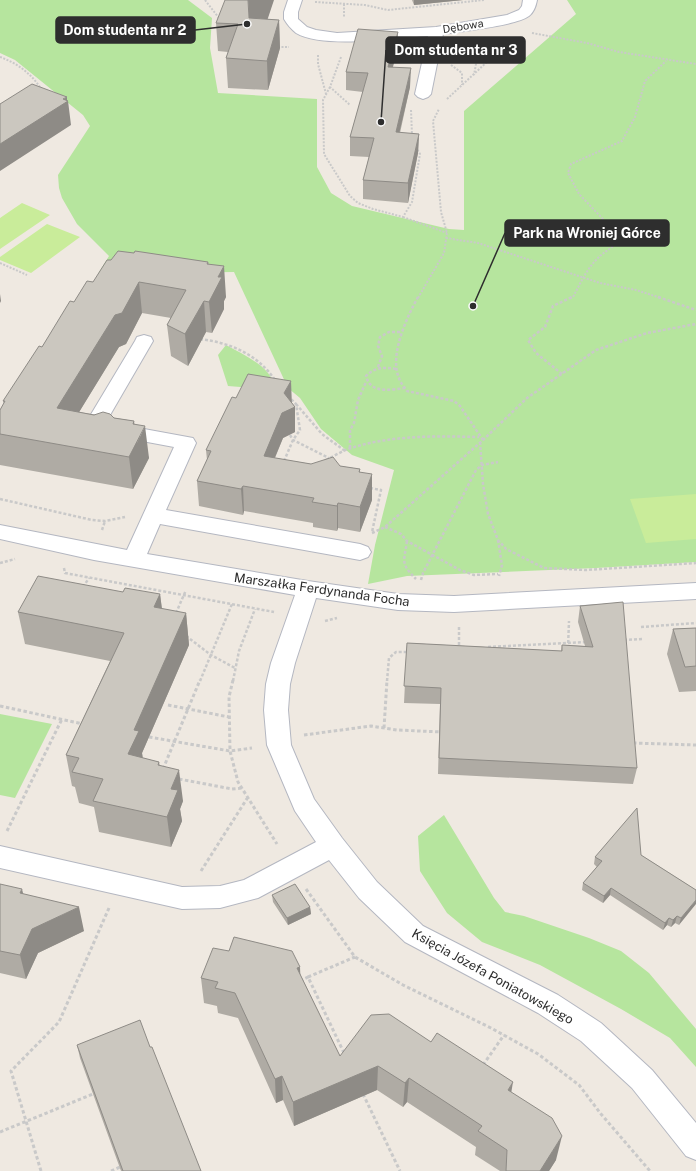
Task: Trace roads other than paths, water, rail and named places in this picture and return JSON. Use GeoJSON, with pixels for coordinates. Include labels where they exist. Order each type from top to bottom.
{"type":"FeatureCollection","features":[{"type":"Feature","properties":{"kind":"street","name":"Dębowa"},"geometry":{"type":"LineString","coordinates":[[295,0],[291,12],[291,19],[302,30],[321,42],[346,37],[436,31],[517,17],[528,9],[530,0]]}},
{"type":"Feature","properties":{"kind":"street"},"geometry":{"type":"LineString","coordinates":[[423,94],[436,31]]}},
{"type":"Feature","properties":{"kind":"street"},"geometry":{"type":"LineString","coordinates":[[134,559],[186,443],[94,426],[144,341]]}},
{"type":"Feature","properties":{"kind":"street"},"geometry":{"type":"LineString","coordinates":[[153,515],[360,552]]}},
{"type":"Feature","properties":{"kind":"street","name":"Marszałka Ferdynanda Focha"},"geometry":{"type":"LineString","coordinates":[[0,532],[194,570],[308,589],[417,603],[454,604],[503,602],[696,591]]}},
{"type":"Feature","properties":{"kind":"street","name":"Księcia Józefa Poniatowskiego"},"geometry":{"type":"LineString","coordinates":[[308,589],[283,663],[278,684],[276,710],[279,745],[304,804],[333,846],[368,890],[414,934],[548,1004],[591,1032],[642,1079],[696,1146]]}},
{"type":"Feature","properties":{"kind":"street"},"geometry":{"type":"LineString","coordinates":[[0,857],[119,885],[179,897],[220,897],[250,890],[333,846]]}},
{"type":"Feature","properties":{"kind":"place","name":"Dom studenta nr 2"},"geometry":{"type":"Point","coordinates":[247,24]}},
{"type":"Feature","properties":{"kind":"place","name":"Dom studenta nr 3"},"geometry":{"type":"Point","coordinates":[381,122]}},
{"type":"Feature","properties":{"kind":"place","name":"Park na Wroniej Górce"},"geometry":{"type":"Point","coordinates":[473,306]}}]}
